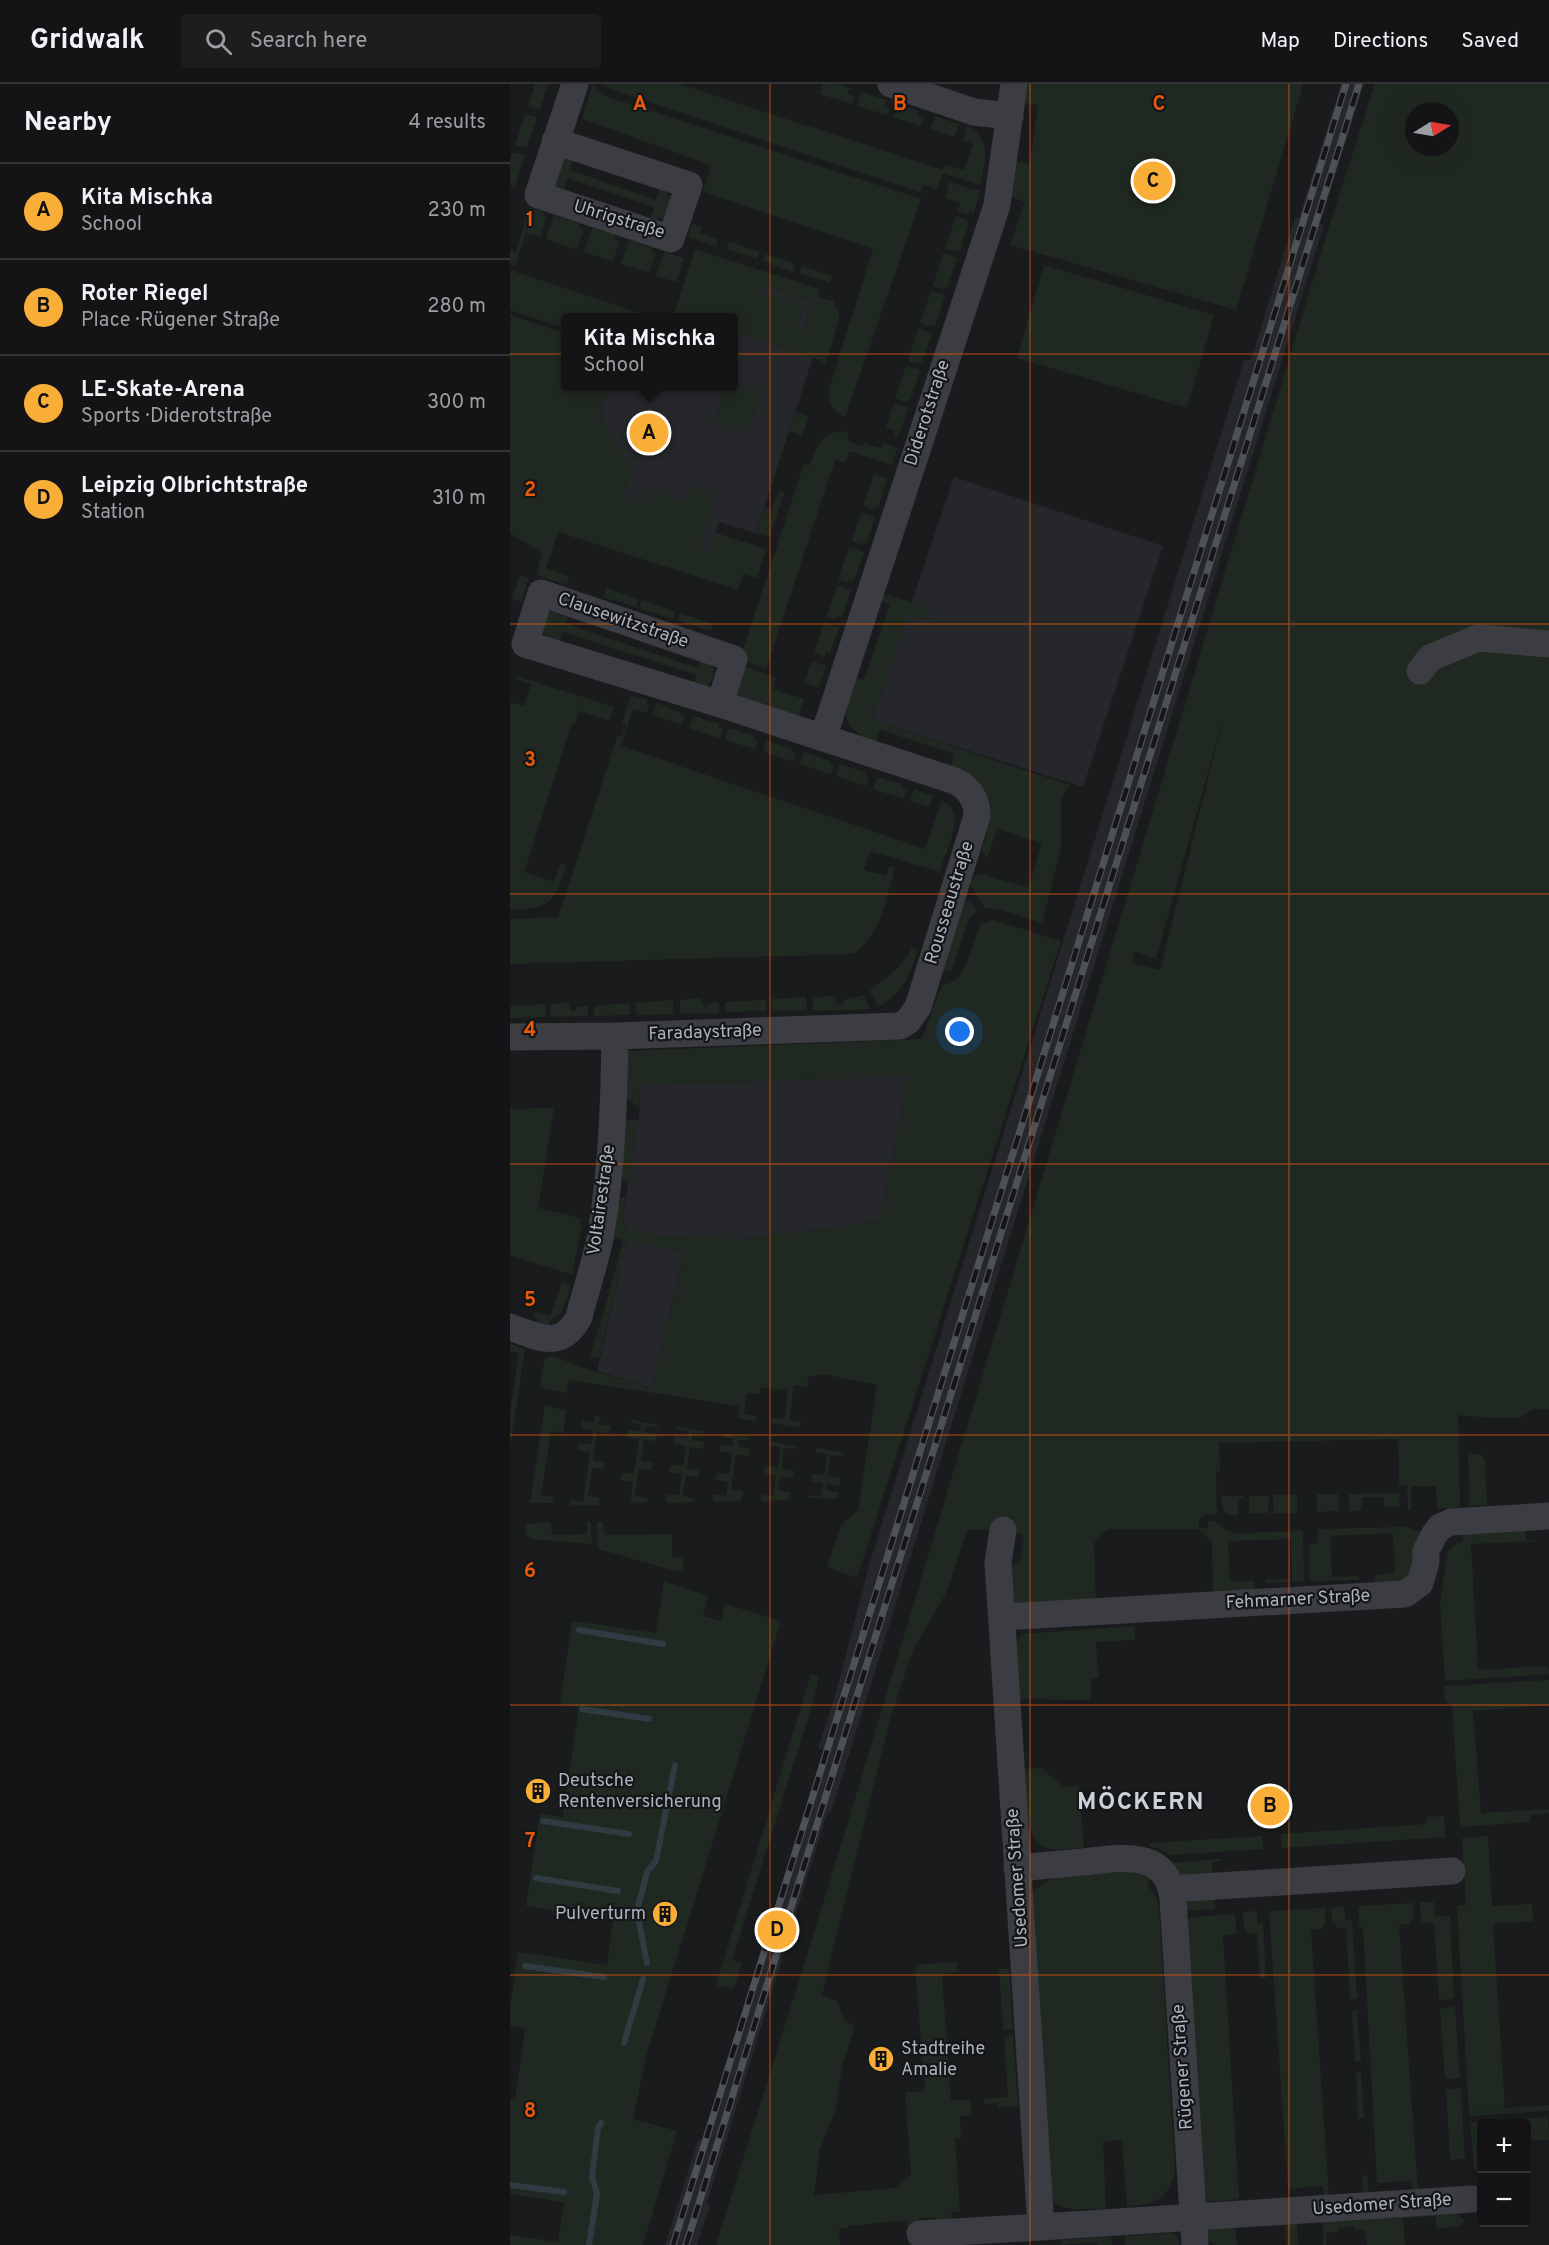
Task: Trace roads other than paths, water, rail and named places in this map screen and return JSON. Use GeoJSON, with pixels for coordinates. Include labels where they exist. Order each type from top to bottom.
{"type":"FeatureCollection","features":[{"type":"Feature","properties":{"kind":"street","name":"Uhrigstraße"},"geometry":{"type":"LineString","coordinates":[[555,141],[688,185],[671,239],[538,195],[555,141],[575,84]]}},
{"type":"Feature","properties":{"kind":"street"},"geometry":{"type":"LineString","coordinates":[[891,84],[974,112],[1010,116]]}},
{"type":"Feature","properties":{"kind":"street","name":"Diderotstraße"},"geometry":{"type":"LineString","coordinates":[[823,738],[997,205],[1014,84]]}},
{"type":"Feature","properties":{"kind":"street","name":"Clausewitzstraße"},"geometry":{"type":"LineString","coordinates":[[720,704],[735,659],[541,594],[525,644],[720,704],[955,781]]}},
{"type":"Feature","properties":{"kind":"street"},"geometry":{"type":"LineString","coordinates":[[1420,671],[1430,658],[1478,638],[1549,644]]}},
{"type":"Feature","properties":{"kind":"street","name":"Rousseaustraße"},"geometry":{"type":"LineString","coordinates":[[900,1026],[908,1021],[918,1007],[976,816],[973,798],[967,789],[955,781]]}},
{"type":"Feature","properties":{"kind":"street","name":"Faradaystraße"},"geometry":{"type":"LineString","coordinates":[[510,1037],[615,1036],[900,1026]]}},
{"type":"Feature","properties":{"kind":"street","name":"Voltairestraße"},"geometry":{"type":"LineString","coordinates":[[510,1327],[547,1339],[562,1337],[573,1329],[579,1317],[601,1235],[608,1186],[614,1113],[615,1036]]}},
{"type":"Feature","properties":{"kind":"street","name":"Fehmarner Straße"},"geometry":{"type":"LineString","coordinates":[[1002,1617],[1405,1593],[1420,1583],[1426,1563],[1426,1551],[1440,1527],[1451,1522],[1549,1516]]}},
{"type":"Feature","properties":{"kind":"street","name":"Usedomer Straße"},"geometry":{"type":"LineString","coordinates":[[1003,1530],[998,1563],[1041,2227]]}},
{"type":"Feature","properties":{"kind":"street"},"geometry":{"type":"LineString","coordinates":[[1017,1868],[1132,1857],[1154,1865],[1168,1879],[1172,1889],[1452,1871]]}},
{"type":"Feature","properties":{"kind":"street","name":"Rügener Straße"},"geometry":{"type":"LineString","coordinates":[[1172,1889],[1195,2245]]}},
{"type":"Feature","properties":{"kind":"street","name":"Usedomer Straße"},"geometry":{"type":"LineString","coordinates":[[920,2234],[1472,2199]]}},
{"type":"Feature","properties":{"kind":"waterway"},"geometry":{"type":"LineString","coordinates":[[579,1630],[663,1644]]}},
{"type":"Feature","properties":{"kind":"waterway"},"geometry":{"type":"LineString","coordinates":[[582,1709],[649,1719]]}},
{"type":"Feature","properties":{"kind":"waterway"},"geometry":{"type":"LineString","coordinates":[[647,1963],[637,1911],[647,1872],[656,1861],[675,1765]]}},
{"type":"Feature","properties":{"kind":"waterway"},"geometry":{"type":"LineString","coordinates":[[543,1821],[629,1834]]}},
{"type":"Feature","properties":{"kind":"waterway"},"geometry":{"type":"LineString","coordinates":[[536,1878],[618,1891]]}},
{"type":"Feature","properties":{"kind":"waterway"},"geometry":{"type":"LineString","coordinates":[[525,1966],[604,1977]]}},
{"type":"Feature","properties":{"kind":"waterway"},"geometry":{"type":"LineString","coordinates":[[624,2043],[643,1979]]}},
{"type":"Feature","properties":{"kind":"waterway"},"geometry":{"type":"LineString","coordinates":[[589,2245],[597,2194],[592,2177],[598,2128],[601,2123]]}},
{"type":"Feature","properties":{"kind":"waterway"},"geometry":{"type":"LineString","coordinates":[[510,2185],[564,2192]]}},
{"type":"Feature","properties":{"kind":"railway"},"geometry":{"type":"LineString","coordinates":[[673,2245],[1346,84]]}},
{"type":"Feature","properties":{"kind":"railway"},"geometry":{"type":"LineString","coordinates":[[686,2245],[1359,84]]}},
{"type":"Feature","properties":{"kind":"place","name":"LE-Skate-Arena"},"geometry":{"type":"Point","coordinates":[1153,181]}},
{"type":"Feature","properties":{"kind":"place","name":"Kita Mischka"},"geometry":{"type":"Point","coordinates":[649,433]}},
{"type":"Feature","properties":{"kind":"place","name":"Deutsche Rentenversicherung"},"geometry":{"type":"Point","coordinates":[538,1791]}},
{"type":"Feature","properties":{"kind":"place","name":"Roter Riegel"},"geometry":{"type":"Point","coordinates":[1270,1806]}},
{"type":"Feature","properties":{"kind":"place","name":"Pulverturm"},"geometry":{"type":"Point","coordinates":[665,1914]}},
{"type":"Feature","properties":{"kind":"place","name":"Leipzig Olbrichtstraße"},"geometry":{"type":"Point","coordinates":[777,1930]}},
{"type":"Feature","properties":{"kind":"place","name":"Stadtreihe Amalie"},"geometry":{"type":"Point","coordinates":[881,2059]}},
{"type":"Feature","properties":{"kind":"district","name":"MÖCKERN"},"geometry":{"type":"Point","coordinates":[1141,1803]}}]}
